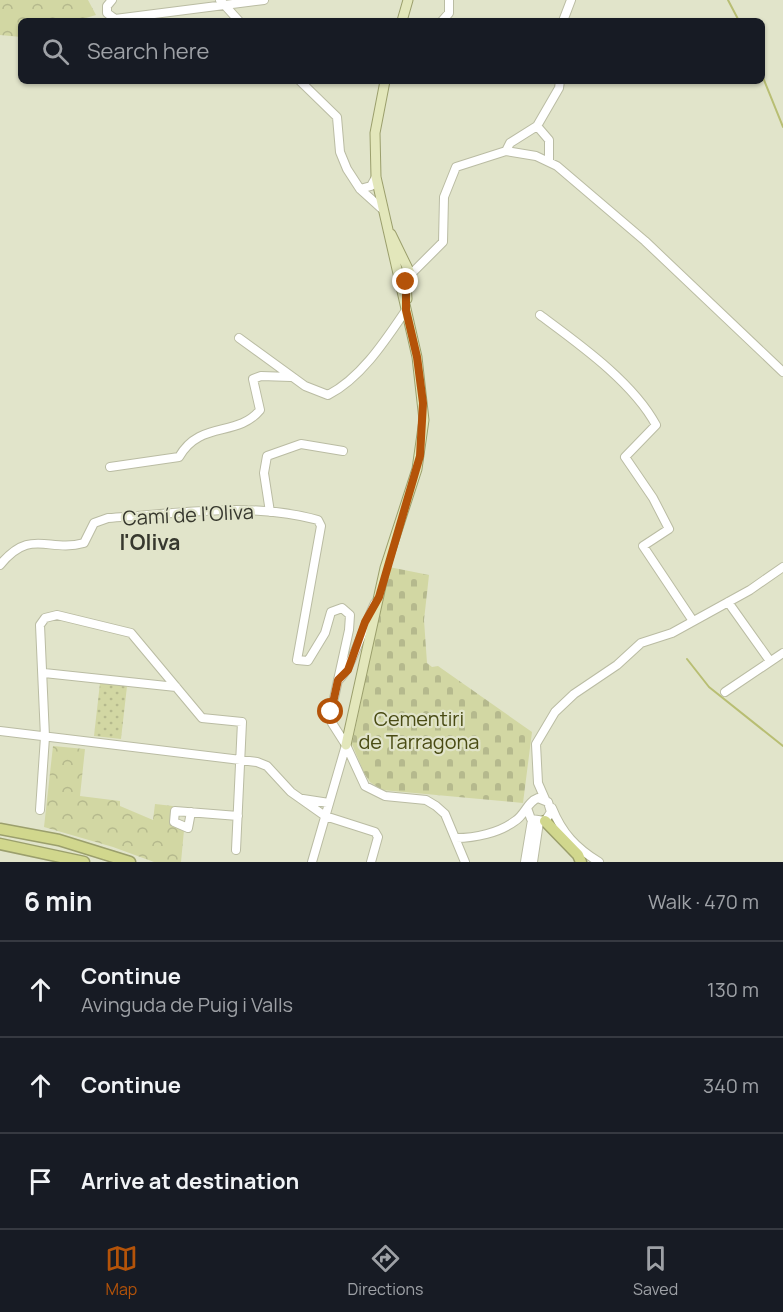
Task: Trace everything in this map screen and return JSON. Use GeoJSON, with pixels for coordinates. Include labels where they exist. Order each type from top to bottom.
{"type":"FeatureCollection","features":[{"type":"Feature","properties":{"kind":"highway"},"geometry":{"type":"LineString","coordinates":[[537,821],[578,855],[581,862]]}},
{"type":"Feature","properties":{"kind":"highway"},"geometry":{"type":"LineString","coordinates":[[0,830],[68,843],[130,862]]}},
{"type":"Feature","properties":{"kind":"highway"},"geometry":{"type":"LineString","coordinates":[[0,844],[84,862]]}},
{"type":"Feature","properties":{"kind":"highway"},"geometry":{"type":"LineString","coordinates":[[580,850],[591,862]]}},
{"type":"Feature","properties":{"kind":"main road"},"geometry":{"type":"LineString","coordinates":[[403,18],[408,0]]}},
{"type":"Feature","properties":{"kind":"main road"},"geometry":{"type":"LineString","coordinates":[[346,746],[389,555],[414,485],[422,439],[422,383],[381,208],[376,177],[375,133],[384,84]]}},
{"type":"Feature","properties":{"kind":"main road"},"geometry":{"type":"LineString","coordinates":[[384,221],[411,273],[406,282],[406,310]]}},
{"type":"Feature","properties":{"kind":"street"},"geometry":{"type":"LineString","coordinates":[[112,0],[107,6],[107,13],[114,18]]}},
{"type":"Feature","properties":{"kind":"street"},"geometry":{"type":"LineString","coordinates":[[122,18],[221,2],[264,0]]}},
{"type":"Feature","properties":{"kind":"street"},"geometry":{"type":"LineString","coordinates":[[444,18],[448,13],[449,0]]}},
{"type":"Feature","properties":{"kind":"street"},"geometry":{"type":"LineString","coordinates":[[564,18],[571,0]]}},
{"type":"Feature","properties":{"kind":"street"},"geometry":{"type":"LineString","coordinates":[[221,2],[236,18]]}},
{"type":"Feature","properties":{"kind":"street"},"geometry":{"type":"LineString","coordinates":[[303,84],[337,117],[340,152],[347,170],[368,198],[381,208]]}},
{"type":"Feature","properties":{"kind":"street"},"geometry":{"type":"LineString","coordinates":[[506,151],[510,143],[537,126],[560,88],[560,84]]}},
{"type":"Feature","properties":{"kind":"street"},"geometry":{"type":"LineString","coordinates":[[537,126],[549,140],[549,161]]}},
{"type":"Feature","properties":{"kind":"street"},"geometry":{"type":"LineString","coordinates":[[398,278],[411,273],[443,242],[444,197],[456,166],[506,151],[536,156],[549,161],[645,241],[783,372]]}},
{"type":"Feature","properties":{"kind":"street"},"geometry":{"type":"LineString","coordinates":[[360,189],[371,186],[376,177]]}},
{"type":"Feature","properties":{"kind":"street"},"geometry":{"type":"LineString","coordinates":[[360,189],[378,194]]}},
{"type":"Feature","properties":{"kind":"street"},"geometry":{"type":"LineString","coordinates":[[368,198],[378,194]]}},
{"type":"Feature","properties":{"kind":"street"},"geometry":{"type":"LineString","coordinates":[[239,338],[305,386],[328,395],[336,391],[384,343],[406,310]]}},
{"type":"Feature","properties":{"kind":"street"},"geometry":{"type":"LineString","coordinates":[[540,315],[607,366],[650,413],[656,425],[625,457],[653,498],[669,529],[643,546],[693,621]]}},
{"type":"Feature","properties":{"kind":"street"},"geometry":{"type":"LineString","coordinates":[[110,467],[179,457],[195,437],[251,420],[260,410],[253,379],[261,376],[291,377]]}},
{"type":"Feature","properties":{"kind":"street"},"geometry":{"type":"LineString","coordinates":[[270,512],[264,473],[267,456],[301,444],[343,451]]}},
{"type":"Feature","properties":{"kind":"street","name":"Camí de l'Oliva"},"geometry":{"type":"LineString","coordinates":[[0,565],[12,551],[27,544],[84,543],[94,524],[108,518],[231,510],[297,514],[318,520],[321,526],[297,660],[308,661],[325,633],[331,612],[342,608],[350,615],[350,630],[338,680]]}},
{"type":"Feature","properties":{"kind":"street"},"geometry":{"type":"LineString","coordinates":[[516,821],[534,799],[538,783],[536,744],[555,712],[574,694],[617,665],[641,643],[672,633],[728,602],[783,567]]}},
{"type":"Feature","properties":{"kind":"street"},"geometry":{"type":"LineString","coordinates":[[379,597],[365,622],[348,670],[338,680],[331,712],[332,723],[365,786],[385,796],[426,800],[445,814],[465,862]]}},
{"type":"Feature","properties":{"kind":"street"},"geometry":{"type":"LineString","coordinates":[[728,602],[770,661]]}},
{"type":"Feature","properties":{"kind":"street"},"geometry":{"type":"LineString","coordinates":[[40,810],[45,737],[44,674],[40,625],[45,618],[57,615],[131,633],[202,718],[242,722],[236,850]]}},
{"type":"Feature","properties":{"kind":"street"},"geometry":{"type":"LineString","coordinates":[[725,692],[783,653]]}},
{"type":"Feature","properties":{"kind":"street"},"geometry":{"type":"LineString","coordinates":[[44,674],[176,687]]}},
{"type":"Feature","properties":{"kind":"street"},"geometry":{"type":"LineString","coordinates":[[0,731],[241,759],[267,766],[291,792],[325,816],[375,832],[378,837],[371,862]]}},
{"type":"Feature","properties":{"kind":"street"},"geometry":{"type":"LineString","coordinates":[[312,862],[346,746]]}},
{"type":"Feature","properties":{"kind":"street"},"geometry":{"type":"LineString","coordinates":[[538,783],[560,828],[580,850],[599,862]]}},
{"type":"Feature","properties":{"kind":"street"},"geometry":{"type":"LineString","coordinates":[[301,798],[328,803]]}},
{"type":"Feature","properties":{"kind":"street"},"geometry":{"type":"LineString","coordinates":[[534,799],[548,802]]}},
{"type":"Feature","properties":{"kind":"street"},"geometry":{"type":"LineString","coordinates":[[456,838],[484,834],[516,821],[537,821],[551,812],[548,802]]}},
{"type":"Feature","properties":{"kind":"street"},"geometry":{"type":"LineString","coordinates":[[527,808],[537,821],[533,862]]}},
{"type":"Feature","properties":{"kind":"street"},"geometry":{"type":"LineString","coordinates":[[191,812],[238,816]]}},
{"type":"Feature","properties":{"kind":"street"},"geometry":{"type":"LineString","coordinates":[[525,862],[537,821]]}},
{"type":"Feature","properties":{"kind":"green space"},"geometry":{"type":"Polygon","coordinates":[[[0,0],[88,0],[96,15],[86,18],[18,18],[18,37],[0,35],[0,0]]]}},
{"type":"Feature","properties":{"kind":"green space","name":"Cementiri de Tarragona"},"geometry":{"type":"Polygon","coordinates":[[[389,567],[429,575],[424,620],[427,663],[432,667],[438,666],[532,732],[523,803],[382,790],[370,782],[364,773],[352,744],[389,567]]]}},
{"type":"Feature","properties":{"kind":"green space"},"geometry":{"type":"Polygon","coordinates":[[[100,683],[127,686],[121,739],[94,736],[100,683]]]}},
{"type":"Feature","properties":{"kind":"green space"},"geometry":{"type":"Polygon","coordinates":[[[53,746],[85,749],[80,796],[120,801],[120,806],[153,820],[155,804],[173,806],[171,825],[184,830],[181,862],[154,862],[113,847],[44,827],[53,746]]]}},
{"type":"Feature","properties":{"kind":"waterway"},"geometry":{"type":"LineString","coordinates":[[728,0],[737,18]]}},
{"type":"Feature","properties":{"kind":"waterway"},"geometry":{"type":"LineString","coordinates":[[765,82],[783,127]]}},
{"type":"Feature","properties":{"kind":"waterway"},"geometry":{"type":"LineString","coordinates":[[687,659],[709,687],[783,746]]}},
{"type":"Feature","properties":{"kind":"district","name":"l'Oliva"},"geometry":{"type":"Point","coordinates":[150,543]}},
{"type":"Feature","properties":{"kind":"route"},"geometry":{"type":"LineString","coordinates":[[331,712],[338,680],[343,678],[348,670],[365,622],[379,597],[385,568],[414,485],[420,456],[424,420],[422,383],[406,310],[406,282]]}}]}
